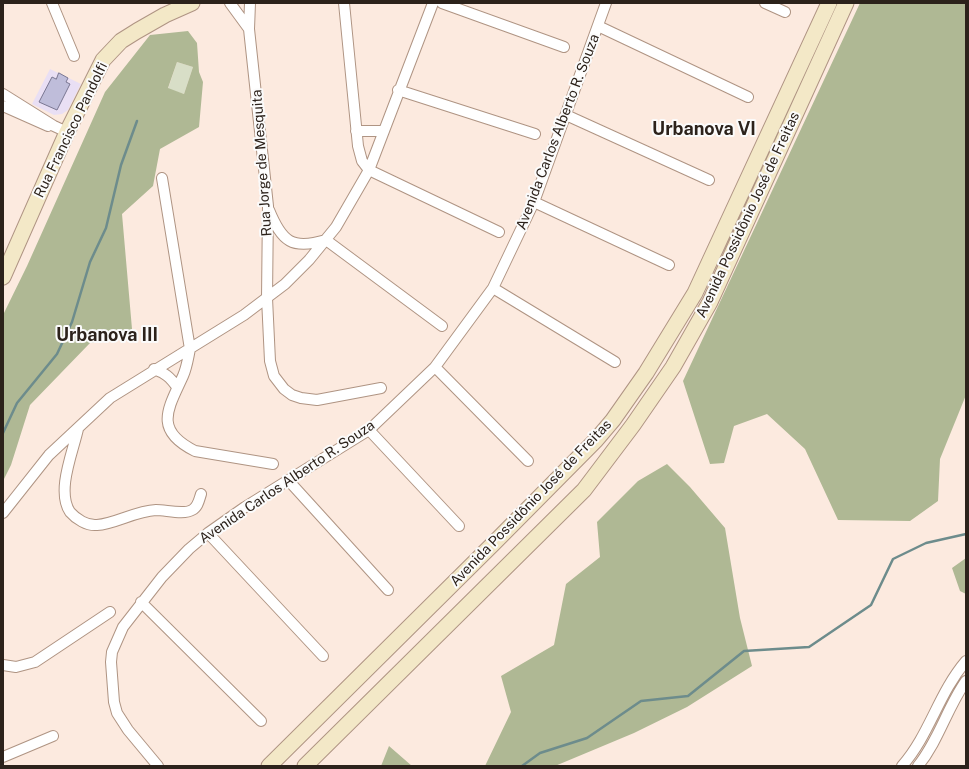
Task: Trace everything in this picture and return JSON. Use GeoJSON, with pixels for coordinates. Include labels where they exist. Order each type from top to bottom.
{"type":"FeatureCollection","features":[{"type":"Feature","properties":{"kind":"street"},"geometry":{"type":"LineString","coordinates":[[52,3],[74,56]]}},
{"type":"Feature","properties":{"kind":"street"},"geometry":{"type":"LineString","coordinates":[[165,15],[179,3]]}},
{"type":"Feature","properties":{"kind":"street","name":"Rua Francisco Pandolfi"},"geometry":{"type":"LineString","coordinates":[[3,275],[61,129],[112,49],[137,31],[165,15],[192,3]]}},
{"type":"Feature","properties":{"kind":"street"},"geometry":{"type":"LineString","coordinates":[[230,3],[249,29]]}},
{"type":"Feature","properties":{"kind":"street","name":"Rua Jorge de Mesquita"},"geometry":{"type":"LineString","coordinates":[[250,3],[249,29],[268,206],[267,298],[270,326],[270,361],[274,376],[284,389],[292,395],[317,400],[381,388]]}},
{"type":"Feature","properties":{"kind":"street"},"geometry":{"type":"LineString","coordinates":[[344,3],[356,131],[362,161],[369,170],[499,232]]}},
{"type":"Feature","properties":{"kind":"street"},"geometry":{"type":"LineString","coordinates":[[3,513],[49,455],[110,398],[267,298],[298,272],[326,240],[348,209],[369,170],[398,90],[433,3]]}},
{"type":"Feature","properties":{"kind":"street"},"geometry":{"type":"LineString","coordinates":[[442,3],[564,47]]}},
{"type":"Feature","properties":{"kind":"street","name":"Avenida Carlos Alberto R. Souza"},"geometry":{"type":"LineString","coordinates":[[158,766],[132,736],[118,713],[114,702],[111,671],[112,652],[123,627],[141,602],[176,562],[208,533],[288,480],[369,430],[435,367],[493,288],[534,202],[606,3]]}},
{"type":"Feature","properties":{"kind":"street"},"geometry":{"type":"LineString","coordinates":[[765,3],[785,12]]}},
{"type":"Feature","properties":{"kind":"street","name":"Avenida Possidônio José de Freitas"},"geometry":{"type":"LineString","coordinates":[[268,766],[494,543],[591,445],[613,420],[646,373],[695,293],[830,3]]}},
{"type":"Feature","properties":{"kind":"street","name":"Avenida Possidônio José de Freitas"},"geometry":{"type":"LineString","coordinates":[[305,766],[584,490],[633,425],[673,367],[710,302],[846,3]]}},
{"type":"Feature","properties":{"kind":"street"},"geometry":{"type":"LineString","coordinates":[[598,26],[748,97]]}},
{"type":"Feature","properties":{"kind":"street"},"geometry":{"type":"LineString","coordinates":[[398,90],[535,134]]}},
{"type":"Feature","properties":{"kind":"street"},"geometry":{"type":"LineString","coordinates":[[3,94],[61,129]]}},
{"type":"Feature","properties":{"kind":"street"},"geometry":{"type":"LineString","coordinates":[[3,106],[45,126],[61,129]]}},
{"type":"Feature","properties":{"kind":"street"},"geometry":{"type":"LineString","coordinates":[[566,114],[709,180]]}},
{"type":"Feature","properties":{"kind":"street"},"geometry":{"type":"LineString","coordinates":[[356,131],[384,131]]}},
{"type":"Feature","properties":{"kind":"street"},"geometry":{"type":"LineString","coordinates":[[162,178],[190,348],[186,367],[171,400],[167,417],[175,437],[184,445],[195,451],[273,464]]}},
{"type":"Feature","properties":{"kind":"street"},"geometry":{"type":"LineString","coordinates":[[534,202],[669,265]]}},
{"type":"Feature","properties":{"kind":"street"},"geometry":{"type":"LineString","coordinates":[[268,206],[275,224],[285,239],[300,244],[326,240],[442,326]]}},
{"type":"Feature","properties":{"kind":"street"},"geometry":{"type":"LineString","coordinates":[[493,288],[615,362]]}},
{"type":"Feature","properties":{"kind":"street"},"geometry":{"type":"LineString","coordinates":[[435,367],[528,461]]}},
{"type":"Feature","properties":{"kind":"street"},"geometry":{"type":"LineString","coordinates":[[154,369],[169,376],[177,387]]}},
{"type":"Feature","properties":{"kind":"street"},"geometry":{"type":"LineString","coordinates":[[78,429],[64,492],[68,508],[72,514],[83,522],[97,525],[147,511],[166,510],[186,512],[193,510],[198,504],[201,494]]}},
{"type":"Feature","properties":{"kind":"street"},"geometry":{"type":"LineString","coordinates":[[369,430],[459,526]]}},
{"type":"Feature","properties":{"kind":"street"},"geometry":{"type":"LineString","coordinates":[[288,480],[388,590]]}},
{"type":"Feature","properties":{"kind":"street"},"geometry":{"type":"LineString","coordinates":[[208,533],[323,656]]}},
{"type":"Feature","properties":{"kind":"street"},"geometry":{"type":"LineString","coordinates":[[141,602],[261,721]]}},
{"type":"Feature","properties":{"kind":"street"},"geometry":{"type":"LineString","coordinates":[[3,665],[16,667],[35,662],[110,612]]}},
{"type":"Feature","properties":{"kind":"street"},"geometry":{"type":"LineString","coordinates":[[902,766],[925,734],[944,692],[966,661]]}},
{"type":"Feature","properties":{"kind":"street"},"geometry":{"type":"LineString","coordinates":[[918,766],[936,739],[948,712],[966,681]]}},
{"type":"Feature","properties":{"kind":"street"},"geometry":{"type":"LineString","coordinates":[[3,757],[53,736]]}},
{"type":"Feature","properties":{"kind":"shaded area"},"geometry":{"type":"Polygon","coordinates":[[[50,69],[81,84],[68,110],[62,114],[54,115],[32,104],[50,69]]]}},
{"type":"Feature","properties":{"kind":"green space"},"geometry":{"type":"Polygon","coordinates":[[[860,3],[966,3],[966,395],[940,459],[938,501],[910,521],[838,520],[805,449],[767,414],[734,426],[724,463],[710,464],[683,381],[860,3]]]}},
{"type":"Feature","properties":{"kind":"green space"},"geometry":{"type":"Polygon","coordinates":[[[188,31],[197,43],[199,72],[203,82],[199,127],[160,149],[153,186],[122,214],[132,329],[117,340],[90,343],[30,405],[11,465],[3,481],[3,315],[27,266],[105,92],[150,35],[188,31]],[[177,62],[168,88],[184,94],[193,67],[177,62]]]}},
{"type":"Feature","properties":{"kind":"green space"},"geometry":{"type":"Polygon","coordinates":[[[177,62],[193,67],[184,94],[168,89],[177,62]]]}},
{"type":"Feature","properties":{"kind":"green space"},"geometry":{"type":"Polygon","coordinates":[[[667,464],[690,487],[725,528],[740,618],[752,666],[687,707],[634,733],[555,766],[485,766],[511,712],[501,676],[554,645],[566,584],[600,557],[597,522],[638,481],[667,464]]]}},
{"type":"Feature","properties":{"kind":"green space"},"geometry":{"type":"Polygon","coordinates":[[[966,558],[966,594],[960,591],[952,568],[966,558]]]}},
{"type":"Feature","properties":{"kind":"green space"},"geometry":{"type":"Polygon","coordinates":[[[389,746],[412,766],[381,766],[389,746]]]}},
{"type":"Feature","properties":{"kind":"building"},"geometry":{"type":"Polygon","coordinates":[[[59,73],[68,78],[66,82],[70,84],[57,110],[39,102],[52,77],[56,79],[59,73]]]}},
{"type":"Feature","properties":{"kind":"waterway"},"geometry":{"type":"LineString","coordinates":[[3,433],[17,403],[57,354],[72,322],[90,262],[106,228],[121,165],[137,121]]}},
{"type":"Feature","properties":{"kind":"waterway"},"geometry":{"type":"LineString","coordinates":[[522,766],[540,753],[587,738],[641,701],[688,696],[744,651],[809,647],[871,605],[893,559],[926,543],[966,534]]}},
{"type":"Feature","properties":{"kind":"district","name":"Urbanova VI"},"geometry":{"type":"Point","coordinates":[704,129]}},
{"type":"Feature","properties":{"kind":"district","name":"Urbanova III"},"geometry":{"type":"Point","coordinates":[107,335]}}]}
